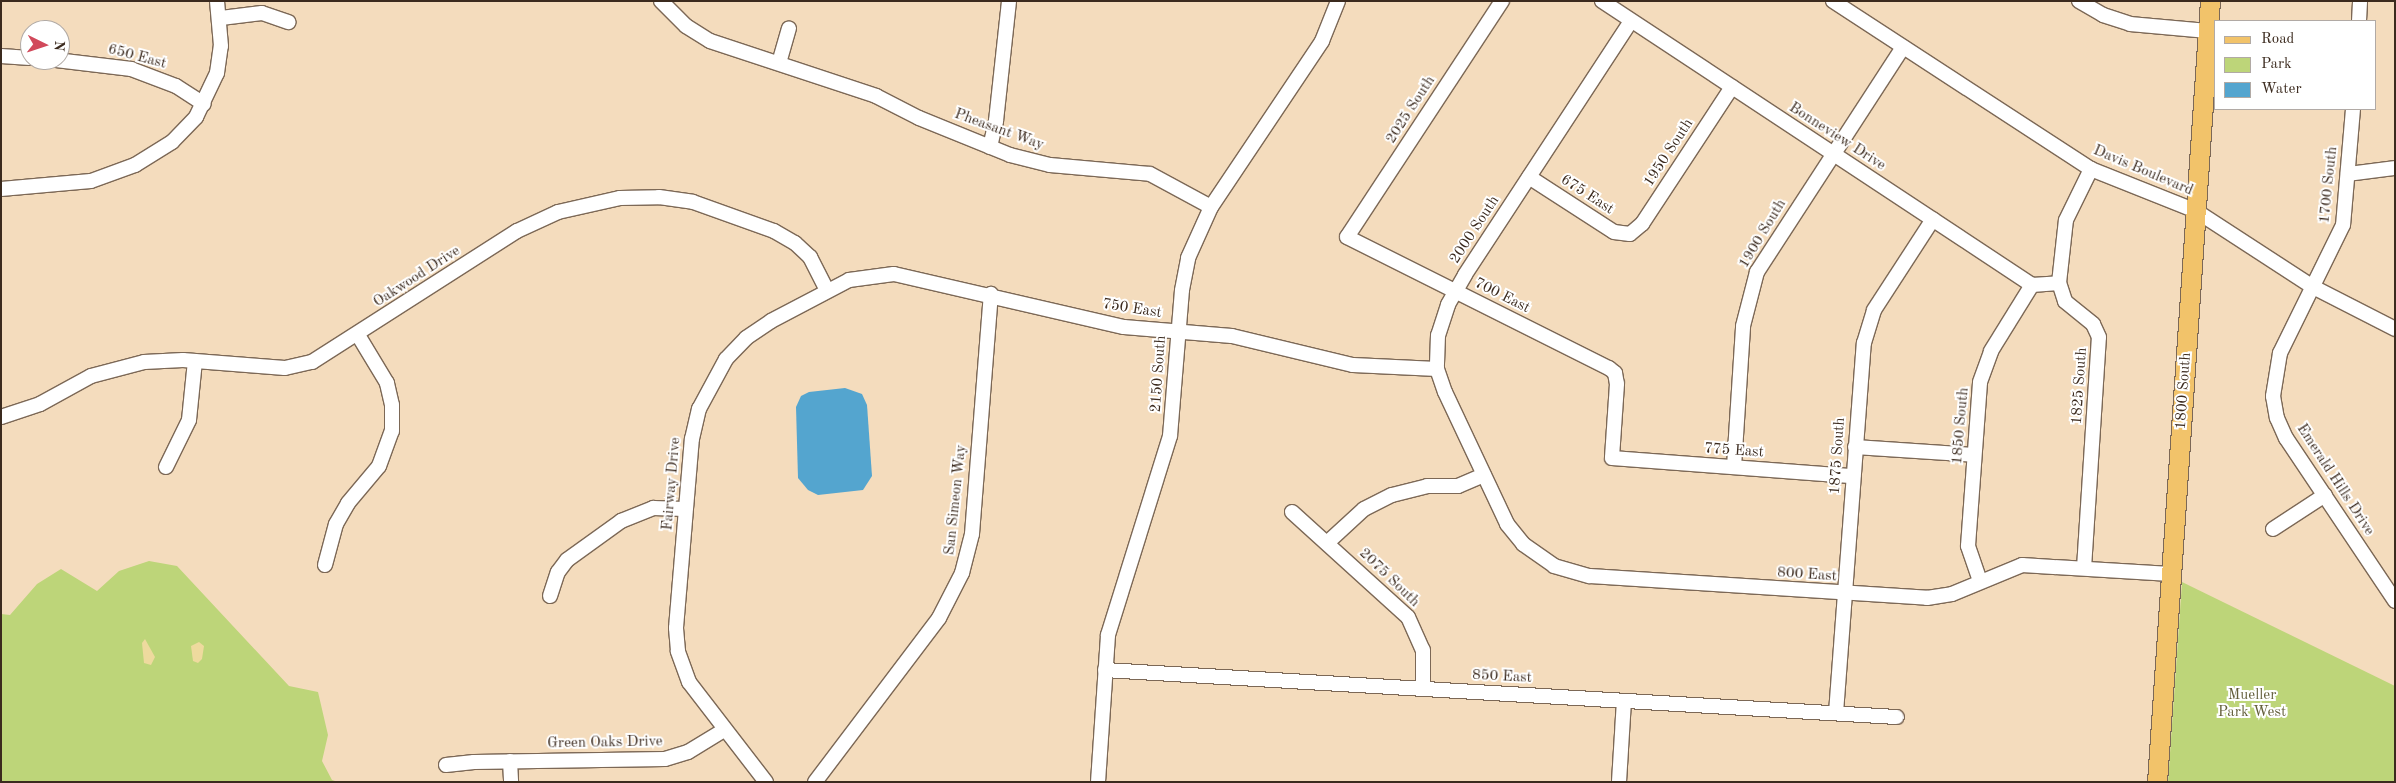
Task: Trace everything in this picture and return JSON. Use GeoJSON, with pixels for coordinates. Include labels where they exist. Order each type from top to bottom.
{"type":"FeatureCollection","features":[{"type":"Feature","properties":{"kind":"main road","name":"1800 South"},"geometry":{"type":"LineString","coordinates":[[2157,782],[2210,1]]}},
{"type":"Feature","properties":{"kind":"street"},"geometry":{"type":"LineString","coordinates":[[1,189],[76,184],[136,165],[181,134],[204,104],[220,60],[221,18],[217,1]]}},
{"type":"Feature","properties":{"kind":"street","name":"Pheasant Way"},"geometry":{"type":"LineString","coordinates":[[661,1],[679,20],[703,37],[876,96],[919,118],[990,147],[1050,165],[1150,174],[1211,207]]}},
{"type":"Feature","properties":{"kind":"street"},"geometry":{"type":"LineString","coordinates":[[990,147],[996,121],[1009,1]]}},
{"type":"Feature","properties":{"kind":"street","name":"2150 South"},"geometry":{"type":"LineString","coordinates":[[1098,782],[1105,670],[1112,621],[1170,436],[1179,332],[1188,258],[1211,207],[1322,41],[1338,1]]}},
{"type":"Feature","properties":{"kind":"street","name":"2025 South"},"geometry":{"type":"LineString","coordinates":[[1347,238],[1502,1]]}},
{"type":"Feature","properties":{"kind":"street","name":"Bonneview Drive"},"geometry":{"type":"LineString","coordinates":[[1602,1],[2032,285]]}},
{"type":"Feature","properties":{"kind":"street","name":"Davis Boulevard"},"geometry":{"type":"LineString","coordinates":[[1833,1],[2091,170],[2196,211],[2313,287],[2395,329]]}},
{"type":"Feature","properties":{"kind":"street"},"geometry":{"type":"LineString","coordinates":[[2079,1],[2103,15],[2130,24],[2208,31]]}},
{"type":"Feature","properties":{"kind":"street"},"geometry":{"type":"LineString","coordinates":[[2359,20],[2360,1]]}},
{"type":"Feature","properties":{"kind":"street"},"geometry":{"type":"LineString","coordinates":[[221,18],[262,13],[288,22]]}},
{"type":"Feature","properties":{"kind":"street","name":"2000 South"},"geometry":{"type":"LineString","coordinates":[[1484,475],[1437,369],[1438,335],[1455,291],[1631,20]]}},
{"type":"Feature","properties":{"kind":"street"},"geometry":{"type":"LineString","coordinates":[[779,63],[789,28]]}},
{"type":"Feature","properties":{"kind":"street","name":"1900 South"},"geometry":{"type":"LineString","coordinates":[[1734,467],[1744,326],[1750,289],[1766,255],[1903,47]]}},
{"type":"Feature","properties":{"kind":"street"},"geometry":{"type":"LineString","coordinates":[[1,56],[20,57]]}},
{"type":"Feature","properties":{"kind":"street","name":"650 East"},"geometry":{"type":"LineString","coordinates":[[70,62],[131,70],[176,86],[204,104]]}},
{"type":"Feature","properties":{"kind":"street","name":"1950 South"},"geometry":{"type":"LineString","coordinates":[[1630,234],[1642,224],[1732,87]]}},
{"type":"Feature","properties":{"kind":"street","name":"1700 South"},"geometry":{"type":"LineString","coordinates":[[2313,287],[2343,225],[2353,110]]}},
{"type":"Feature","properties":{"kind":"street"},"geometry":{"type":"LineString","coordinates":[[2348,174],[2395,168]]}},
{"type":"Feature","properties":{"kind":"street"},"geometry":{"type":"LineString","coordinates":[[2032,285],[2059,283],[2066,220],[2091,170]]}},
{"type":"Feature","properties":{"kind":"street","name":"675 East"},"geometry":{"type":"LineString","coordinates":[[1529,177],[1614,232],[1630,234]]}},
{"type":"Feature","properties":{"kind":"street","name":"Oakwood Drive"},"geometry":{"type":"LineString","coordinates":[[1,418],[27,409],[79,382],[117,368],[157,361],[195,361],[270,367],[298,366],[329,354],[517,231],[558,212],[620,198],[659,197],[693,202],[774,231],[795,243],[810,257],[826,290]]}},
{"type":"Feature","properties":{"kind":"street","name":"1875 South"},"geometry":{"type":"LineString","coordinates":[[1836,713],[1861,359],[1868,326],[1874,310],[1933,219]]}},
{"type":"Feature","properties":{"kind":"street","name":"700 East"},"geometry":{"type":"LineString","coordinates":[[1347,238],[1615,373],[1617,384],[1612,458]]}},
{"type":"Feature","properties":{"kind":"street","name":"750 East"},"geometry":{"type":"LineString","coordinates":[[826,290],[863,276],[894,274],[991,294],[1124,327],[1232,336],[1353,365],[1437,369]]}},
{"type":"Feature","properties":{"kind":"street","name":"1825 South"},"geometry":{"type":"LineString","coordinates":[[2059,283],[2065,302],[2093,324],[2099,338],[2084,568]]}},
{"type":"Feature","properties":{"kind":"street","name":"1850 South"},"geometry":{"type":"LineString","coordinates":[[1980,581],[1968,551],[1978,399],[1985,366],[1998,336],[2032,285]]}},
{"type":"Feature","properties":{"kind":"street","name":"Emerald Hills Drive"},"geometry":{"type":"LineString","coordinates":[[2313,287],[2280,353],[2273,396],[2277,418],[2286,438],[2395,600]]}},
{"type":"Feature","properties":{"kind":"street","name":"Fairway Drive"},"geometry":{"type":"LineString","coordinates":[[766,782],[724,730],[689,682],[678,651],[676,628],[695,424],[717,370],[746,338],[826,290]]}},
{"type":"Feature","properties":{"kind":"street","name":"San Simeon Way"},"geometry":{"type":"LineString","coordinates":[[815,782],[939,618],[962,573],[972,534],[991,294]]}},
{"type":"Feature","properties":{"kind":"street"},"geometry":{"type":"LineString","coordinates":[[325,565],[336,524],[348,502],[379,466],[392,432],[392,405],[387,383],[358,335]]}},
{"type":"Feature","properties":{"kind":"street"},"geometry":{"type":"LineString","coordinates":[[166,467],[189,420],[195,361]]}},
{"type":"Feature","properties":{"kind":"street"},"geometry":{"type":"LineString","coordinates":[[1855,447],[1974,454]]}},
{"type":"Feature","properties":{"kind":"street","name":"775 East"},"geometry":{"type":"LineString","coordinates":[[1612,458],[1853,476]]}},
{"type":"Feature","properties":{"kind":"street"},"geometry":{"type":"LineString","coordinates":[[1327,543],[1364,509],[1392,495],[1427,486],[1465,484],[1484,475]]}},
{"type":"Feature","properties":{"kind":"street","name":"800 East"},"geometry":{"type":"LineString","coordinates":[[1484,475],[1514,534],[1542,560],[1567,570],[1602,577],[1845,594],[1936,598],[2022,565],[2171,574]]}},
{"type":"Feature","properties":{"kind":"street"},"geometry":{"type":"LineString","coordinates":[[2273,529],[2325,495]]}},
{"type":"Feature","properties":{"kind":"street"},"geometry":{"type":"LineString","coordinates":[[550,596],[558,572],[567,560],[621,521],[653,508],[686,509]]}},
{"type":"Feature","properties":{"kind":"street","name":"2075 South"},"geometry":{"type":"LineString","coordinates":[[1292,512],[1396,604],[1413,625],[1424,660],[1423,689]]}},
{"type":"Feature","properties":{"kind":"street","name":"850 East"},"geometry":{"type":"LineString","coordinates":[[1105,670],[1897,717]]}},
{"type":"Feature","properties":{"kind":"street"},"geometry":{"type":"LineString","coordinates":[[1619,782],[1624,701]]}},
{"type":"Feature","properties":{"kind":"street","name":"Green Oaks Drive"},"geometry":{"type":"LineString","coordinates":[[446,765],[510,761],[665,759],[688,752],[724,730]]}},
{"type":"Feature","properties":{"kind":"street"},"geometry":{"type":"LineString","coordinates":[[510,761],[511,782]]}},
{"type":"Feature","properties":{"kind":"green space"},"geometry":{"type":"Polygon","coordinates":[[[149,561],[177,566],[289,686],[318,692],[328,735],[322,761],[332,780],[338,782],[1,782],[1,614],[10,615],[37,584],[61,569],[97,591],[119,571],[149,561]]]}},
{"type":"Feature","properties":{"kind":"green space","name":"Mueller Park West"},"geometry":{"type":"Polygon","coordinates":[[[2182,582],[2395,686],[2395,782],[2168,782],[2182,582]]]}},
{"type":"Feature","properties":{"kind":"sand"},"geometry":{"type":"Polygon","coordinates":[[[145,639],[155,657],[151,665],[144,663],[142,643],[145,639]]]}},
{"type":"Feature","properties":{"kind":"sand"},"geometry":{"type":"Polygon","coordinates":[[[199,642],[204,646],[202,659],[198,663],[193,661],[191,646],[199,642]]]}},
{"type":"Feature","properties":{"kind":"water"},"geometry":{"type":"Polygon","coordinates":[[[845,388],[862,394],[867,405],[872,476],[863,490],[818,495],[808,490],[798,478],[796,407],[801,396],[809,392],[845,388]]]}}]}
